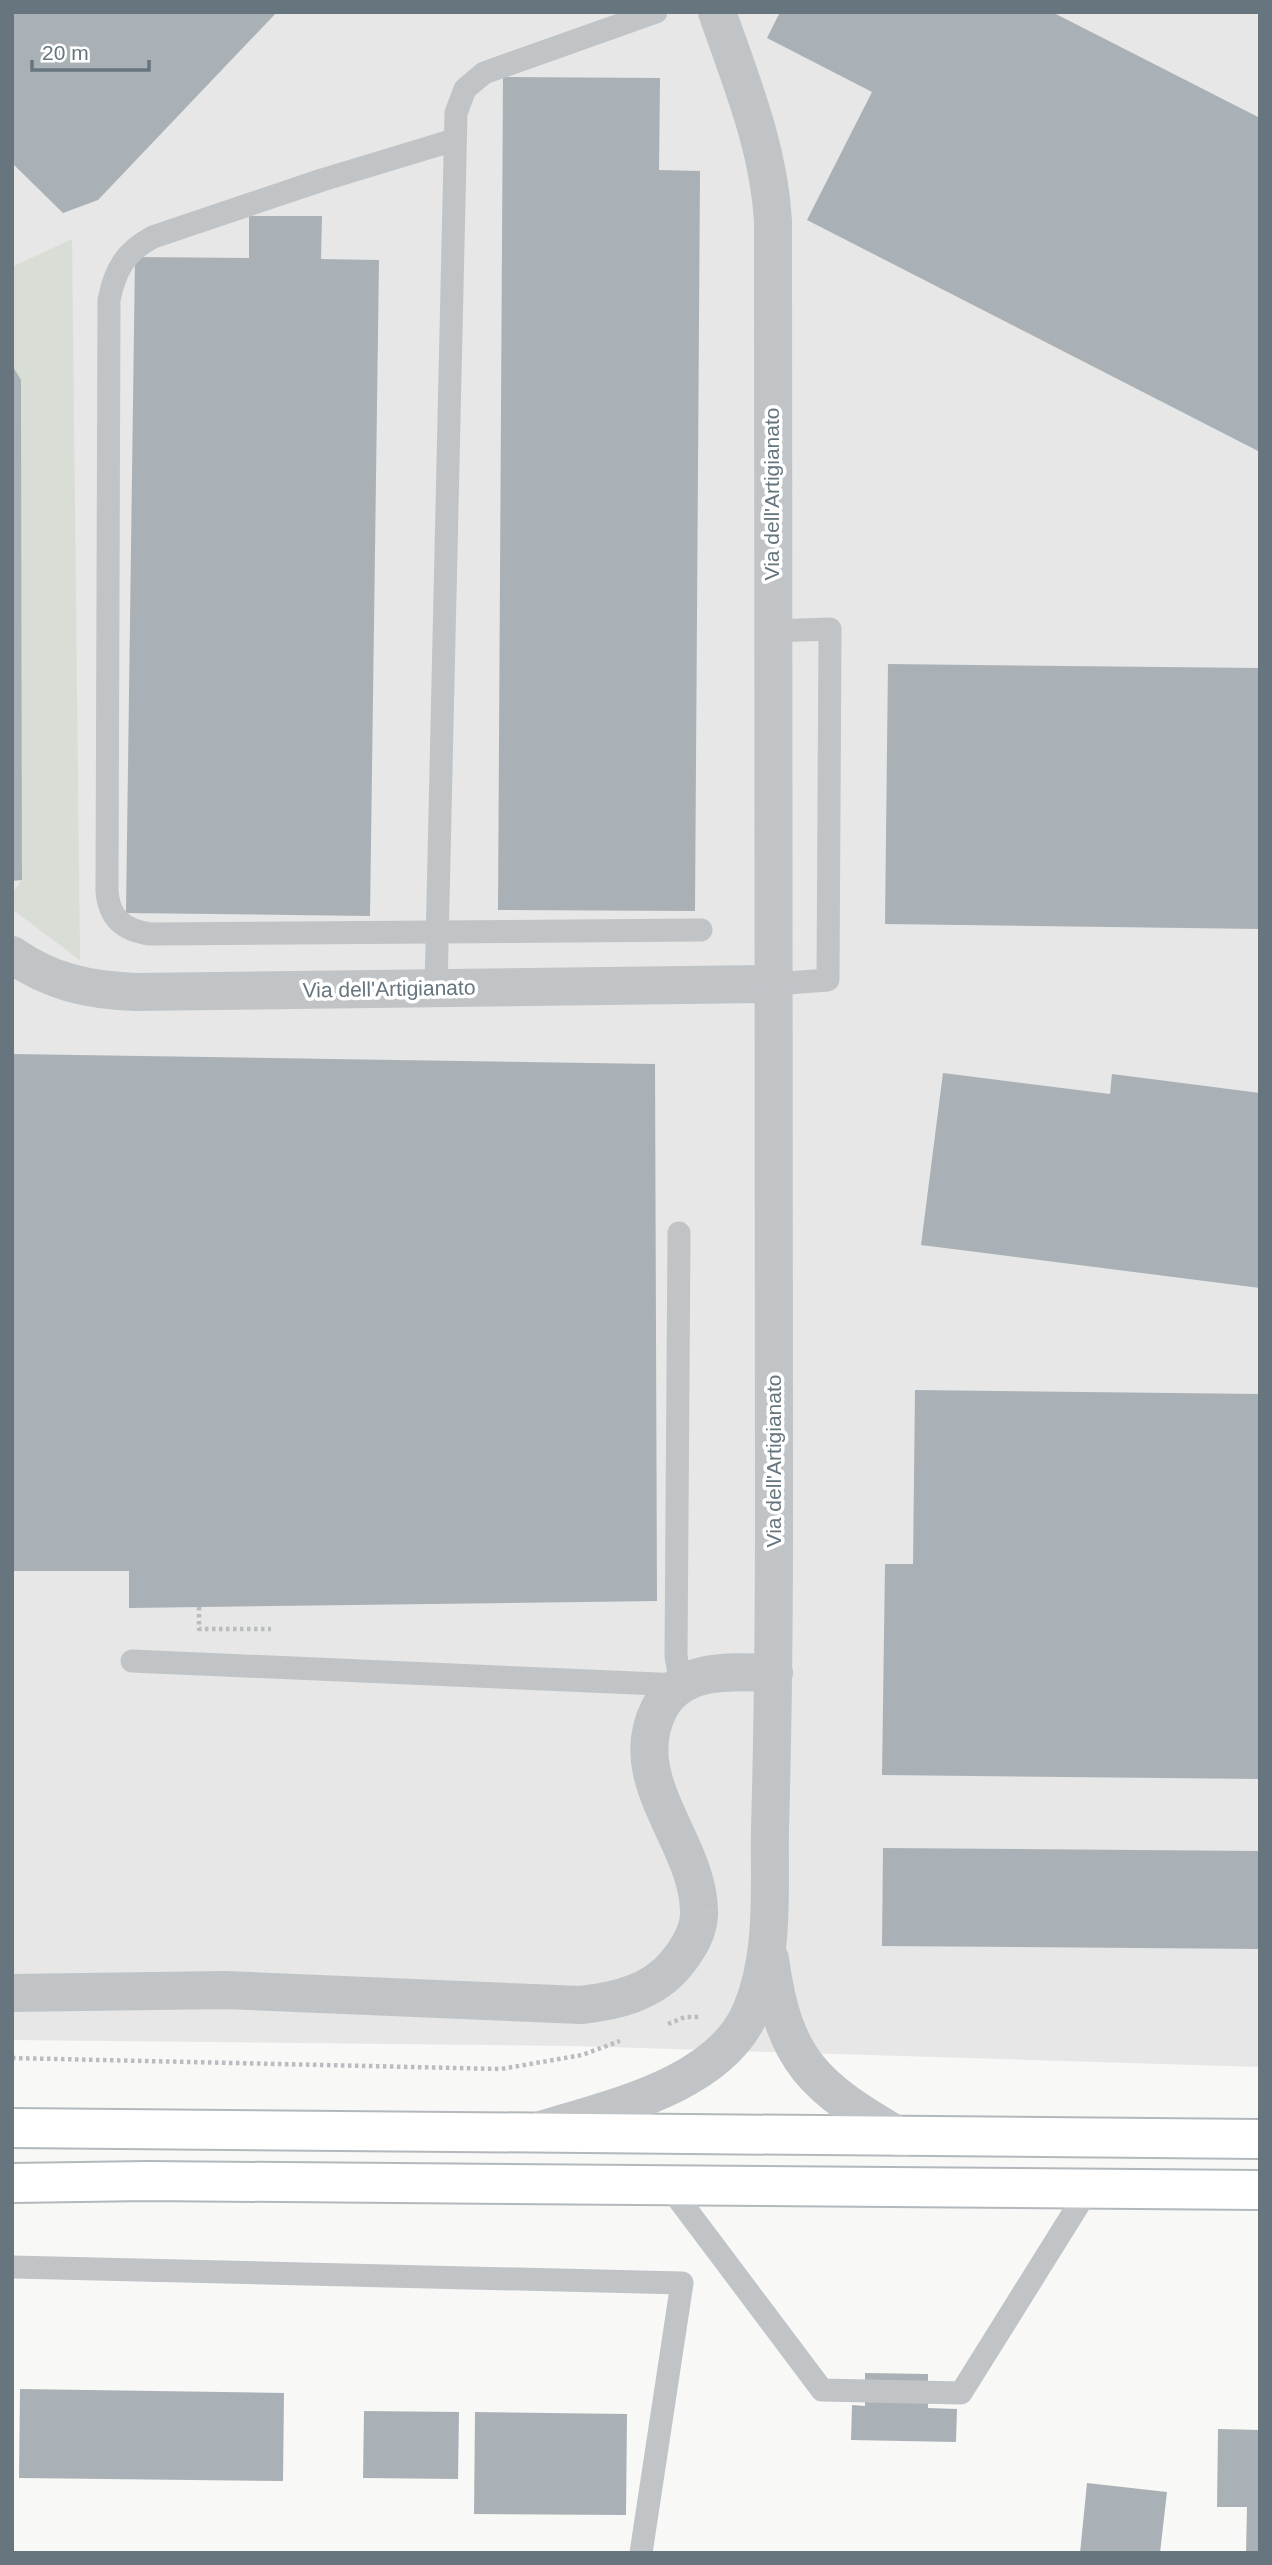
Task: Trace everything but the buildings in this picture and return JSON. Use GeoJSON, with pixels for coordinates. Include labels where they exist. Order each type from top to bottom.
{"type":"FeatureCollection","features":[{"type":"Feature","properties":{"kind":"main road"},"geometry":{"type":"LineString","coordinates":[[12,2128],[540,2131],[902,2138],[1260,2139]]}},
{"type":"Feature","properties":{"kind":"main road"},"geometry":{"type":"LineString","coordinates":[[12,2183],[1260,2190]]}},
{"type":"Feature","properties":{"kind":"street","name":"Via dell'Artigianato"},"geometry":{"type":"LineString","coordinates":[[717,12],[758,131],[772,208],[774,1673],[768,1938],[777,1999],[789,2040],[799,2059],[812,2076],[846,2104],[902,2138]]}},
{"type":"Feature","properties":{"kind":"street","name":"Via dell'Artigianato"},"geometry":{"type":"LineString","coordinates":[[12,955],[49,978],[113,991],[773,984]]}},
{"type":"Feature","properties":{"kind":"street"},"geometry":{"type":"LineString","coordinates":[[12,1993],[225,1990],[581,2005],[611,2002],[645,1990],[672,1969],[690,1946],[699,1913],[684,1849],[667,1818],[648,1760],[649,1729],[663,1702],[681,1685],[697,1676],[721,1672],[774,1673]]}},
{"type":"Feature","properties":{"kind":"street","name":"Via dell'Artigianato"},"geometry":{"type":"LineString","coordinates":[[540,2131],[670,2085],[718,2055],[741,2029],[757,1994],[768,1938]]}},
{"type":"Feature","properties":{"kind":"lane"},"geometry":{"type":"LineString","coordinates":[[436,989],[456,113],[465,89],[484,73],[656,12]]}},
{"type":"Feature","properties":{"kind":"lane"},"geometry":{"type":"LineString","coordinates":[[454,140],[323,180],[153,237],[130,251],[122,261],[109,300],[107,891],[111,912],[128,929],[150,934],[701,930]]}},
{"type":"Feature","properties":{"kind":"lane"},"geometry":{"type":"LineString","coordinates":[[771,631],[830,629],[828,980],[773,984]]}},
{"type":"Feature","properties":{"kind":"lane"},"geometry":{"type":"LineString","coordinates":[[132,1661],[681,1685],[676,1656],[679,1233]]}},
{"type":"Feature","properties":{"kind":"lane"},"geometry":{"type":"LineString","coordinates":[[668,2185],[822,2390],[961,2393],[1089,2188]]}},
{"type":"Feature","properties":{"kind":"lane"},"geometry":{"type":"LineString","coordinates":[[12,2267],[682,2283],[641,2553]]}},
{"type":"Feature","properties":{"kind":"path"},"geometry":{"type":"LineString","coordinates":[[199,1607],[199,1629],[271,1629]]}},
{"type":"Feature","properties":{"kind":"path"},"geometry":{"type":"LineString","coordinates":[[659,2027],[685,2017],[711,2017],[741,2029]]}},
{"type":"Feature","properties":{"kind":"path"},"geometry":{"type":"LineString","coordinates":[[12,2058],[501,2069],[582,2055],[633,2036]]}},
{"type":"Feature","properties":{"kind":"shaded area"},"geometry":{"type":"Polygon","coordinates":[[[12,12],[1260,12],[1260,2067],[574,2046],[12,2040],[12,12]]]}},
{"type":"Feature","properties":{"kind":"shaded area"},"geometry":{"type":"Polygon","coordinates":[[[72,239],[80,960],[12,909],[12,893],[22,880],[21,380],[12,365],[12,267],[72,239]]]}}]}
